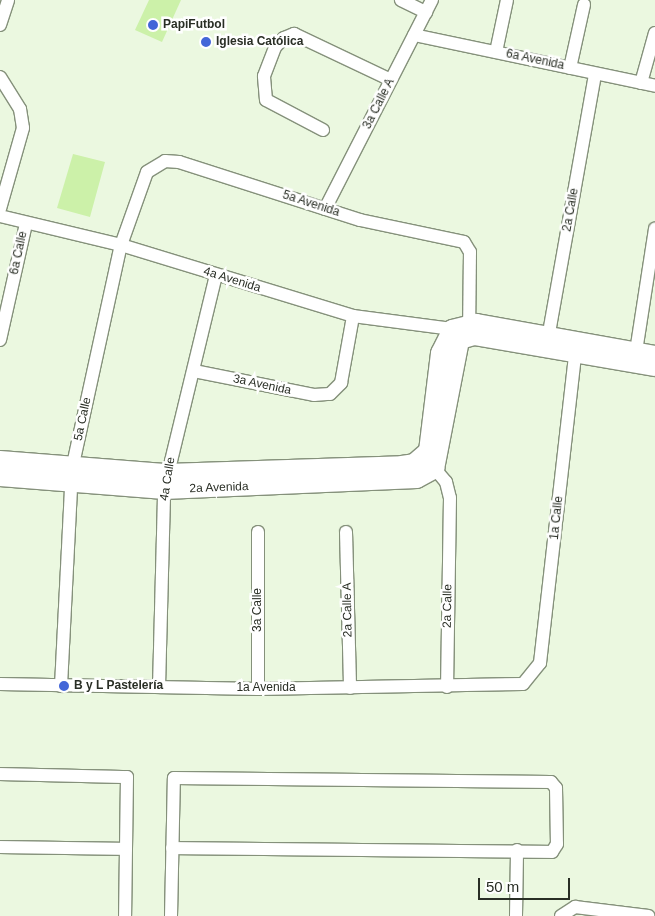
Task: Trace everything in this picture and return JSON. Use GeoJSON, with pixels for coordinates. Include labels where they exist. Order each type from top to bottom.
{"type":"FeatureCollection","features":[{"type":"Feature","properties":{"kind":"street"},"geometry":{"type":"LineString","coordinates":[[0,25],[8,0]]}},
{"type":"Feature","properties":{"kind":"street"},"geometry":{"type":"LineString","coordinates":[[401,0],[429,6]]}},
{"type":"Feature","properties":{"kind":"street"},"geometry":{"type":"LineString","coordinates":[[496,52],[507,0]]}},
{"type":"Feature","properties":{"kind":"street"},"geometry":{"type":"LineString","coordinates":[[570,68],[584,5]]}},
{"type":"Feature","properties":{"kind":"street","name":"3a Calle A"},"geometry":{"type":"LineString","coordinates":[[325,209],[429,6]]}},
{"type":"Feature","properties":{"kind":"street"},"geometry":{"type":"LineString","coordinates":[[641,83],[655,33]]}},
{"type":"Feature","properties":{"kind":"street"},"geometry":{"type":"LineString","coordinates":[[323,130],[266,100],[262,92],[268,61],[284,38],[294,34],[391,80]]}},
{"type":"Feature","properties":{"kind":"street","name":"6a Avenida"},"geometry":{"type":"LineString","coordinates":[[414,34],[655,86]]}},
{"type":"Feature","properties":{"kind":"street","name":"2a Calle"},"geometry":{"type":"LineString","coordinates":[[548,340],[595,74]]}},
{"type":"Feature","properties":{"kind":"street"},"geometry":{"type":"LineString","coordinates":[[0,77],[20,109],[23,128],[0,209]]}},
{"type":"Feature","properties":{"kind":"street","name":"5a Avenida"},"geometry":{"type":"LineString","coordinates":[[156,165],[179,162],[325,209],[467,245],[465,333]]}},
{"type":"Feature","properties":{"kind":"street","name":"5a Calle"},"geometry":{"type":"LineString","coordinates":[[61,686],[71,477],[121,245],[147,172],[156,165]]}},
{"type":"Feature","properties":{"kind":"street","name":"4a Avenida"},"geometry":{"type":"LineString","coordinates":[[0,216],[26,224],[121,245],[353,316],[465,333],[548,340],[636,357],[655,367]]}},
{"type":"Feature","properties":{"kind":"street","name":"6a Calle"},"geometry":{"type":"LineString","coordinates":[[0,340],[26,224]]}},
{"type":"Feature","properties":{"kind":"street"},"geometry":{"type":"LineString","coordinates":[[636,357],[655,229]]}},
{"type":"Feature","properties":{"kind":"street","name":"4a Calle"},"geometry":{"type":"LineString","coordinates":[[159,688],[166,481],[216,275]]}},
{"type":"Feature","properties":{"kind":"street","name":"3a Avenida"},"geometry":{"type":"LineString","coordinates":[[194,370],[314,395],[330,394],[341,382],[353,316]]}},
{"type":"Feature","properties":{"kind":"street"},"geometry":{"type":"LineString","coordinates":[[430,462],[440,352],[465,333]]}},
{"type":"Feature","properties":{"kind":"street","name":"4a Avenida"},"geometry":{"type":"LineString","coordinates":[[548,340],[575,354],[636,357],[655,355]]}},
{"type":"Feature","properties":{"kind":"street","name":"1a Calle"},"geometry":{"type":"LineString","coordinates":[[531,679],[540,663],[575,354]]}},
{"type":"Feature","properties":{"kind":"street","name":"2a Avenida"},"geometry":{"type":"LineString","coordinates":[[0,460],[71,477]]}},
{"type":"Feature","properties":{"kind":"street","name":"2a Calle"},"geometry":{"type":"LineString","coordinates":[[430,462],[450,498],[447,687]]}},
{"type":"Feature","properties":{"kind":"street","name":"2a Avenida"},"geometry":{"type":"LineString","coordinates":[[0,477],[71,477],[166,481],[402,466],[430,462]]}},
{"type":"Feature","properties":{"kind":"street","name":"3a Calle"},"geometry":{"type":"LineString","coordinates":[[258,532],[258,689]]}},
{"type":"Feature","properties":{"kind":"street","name":"2a Calle A"},"geometry":{"type":"LineString","coordinates":[[346,532],[350,688]]}},
{"type":"Feature","properties":{"kind":"street","name":"1a Avenida"},"geometry":{"type":"LineString","coordinates":[[0,684],[258,689],[514,686],[531,679]]}},
{"type":"Feature","properties":{"kind":"street"},"geometry":{"type":"LineString","coordinates":[[0,774],[126,777],[125,916]]}},
{"type":"Feature","properties":{"kind":"street"},"geometry":{"type":"LineString","coordinates":[[171,916],[172,848],[174,778],[555,784],[556,848],[552,852],[517,850],[172,848]]}},
{"type":"Feature","properties":{"kind":"street"},"geometry":{"type":"LineString","coordinates":[[0,847],[126,849]]}},
{"type":"Feature","properties":{"kind":"street"},"geometry":{"type":"LineString","coordinates":[[516,916],[517,850]]}},
{"type":"Feature","properties":{"kind":"street"},"geometry":{"type":"LineString","coordinates":[[561,916],[575,907],[639,915]]}},
{"type":"Feature","properties":{"kind":"green space","name":"PapiFutbol"},"geometry":{"type":"Polygon","coordinates":[[[149,0],[181,0],[162,42],[135,30],[149,0]]]}},
{"type":"Feature","properties":{"kind":"green space"},"geometry":{"type":"Polygon","coordinates":[[[73,154],[105,162],[90,217],[57,208],[73,154]]]}},
{"type":"Feature","properties":{"kind":"place","name":"PapiFutbol"},"geometry":{"type":"Point","coordinates":[153,25]}},
{"type":"Feature","properties":{"kind":"place","name":"Iglesia Católica"},"geometry":{"type":"Point","coordinates":[206,42]}},
{"type":"Feature","properties":{"kind":"place","name":"B y L Pastelería"},"geometry":{"type":"Point","coordinates":[64,686]}}]}
